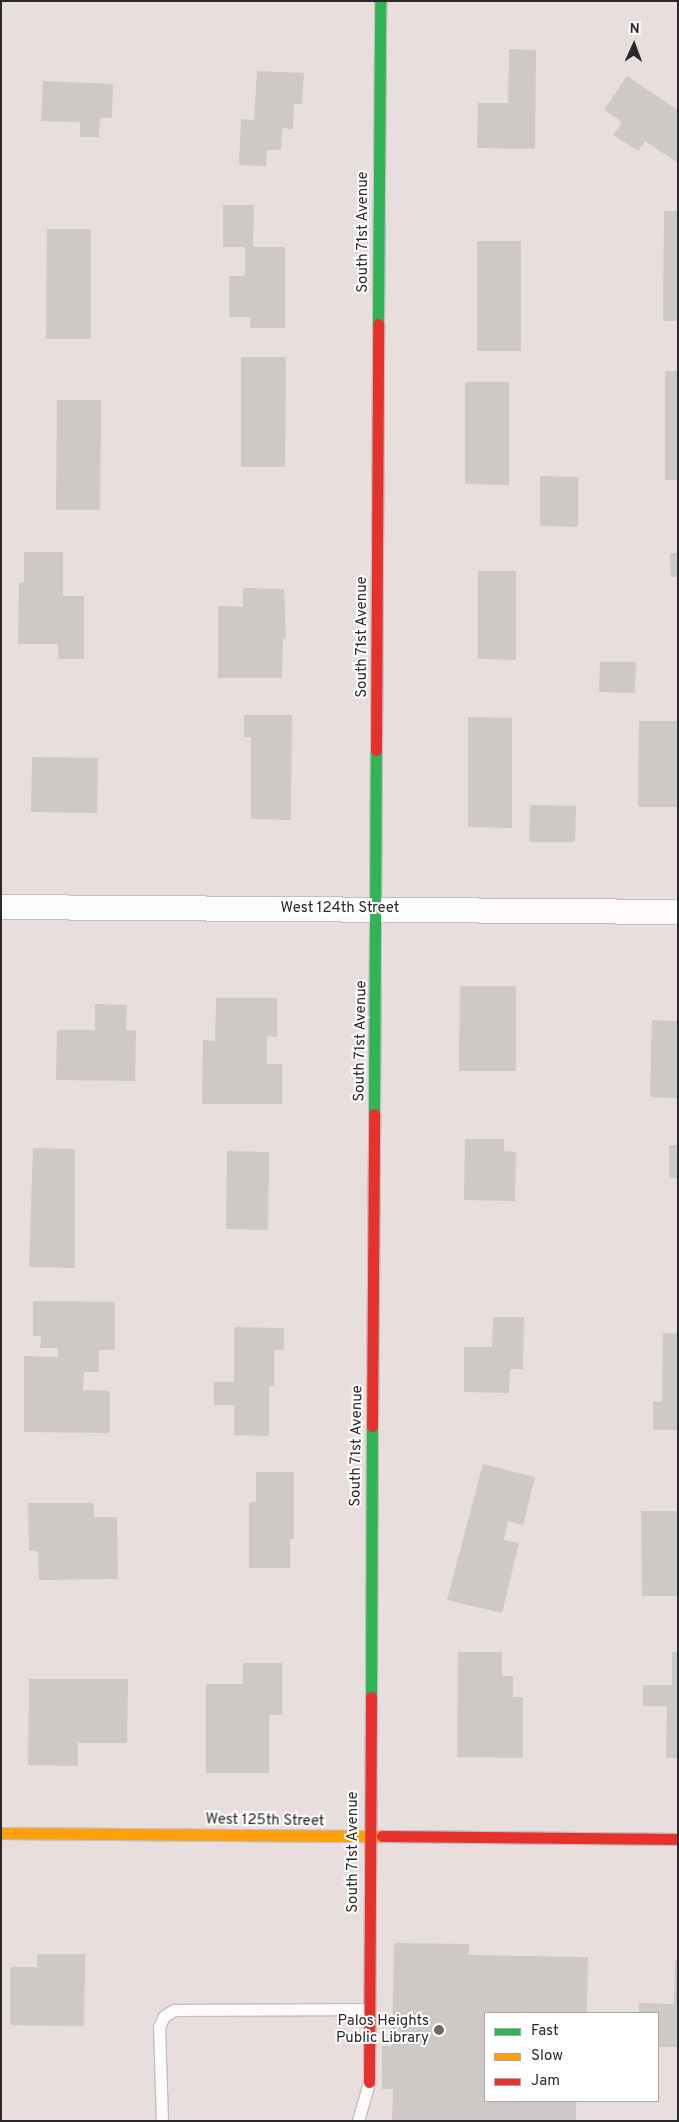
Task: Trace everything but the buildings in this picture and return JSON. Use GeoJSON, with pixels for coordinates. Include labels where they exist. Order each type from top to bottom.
{"type":"FeatureCollection","features":[{"type":"Feature","properties":{"kind":"street","name":"South 71st Avenue"},"geometry":{"type":"LineString","coordinates":[[369,2082],[369,1837],[377,909],[380,1]]}},
{"type":"Feature","properties":{"kind":"street","name":"West 124th Street"},"geometry":{"type":"LineString","coordinates":[[1,907],[678,912]]}},
{"type":"Feature","properties":{"kind":"street","name":"West 125th Street"},"geometry":{"type":"LineString","coordinates":[[1,1833],[678,1839]]}},
{"type":"Feature","properties":{"kind":"lane"},"geometry":{"type":"LineString","coordinates":[[162,2121],[159,2026],[164,2016],[174,2010],[369,2009]]}},
{"type":"Feature","properties":{"kind":"lane"},"geometry":{"type":"LineString","coordinates":[[358,2121],[369,2082]]}},
{"type":"Feature","properties":{"kind":"traffic: fast"},"geometry":{"type":"LineString","coordinates":[[378,324],[380,1]]}},
{"type":"Feature","properties":{"kind":"traffic: fast"},"geometry":{"type":"LineString","coordinates":[[374,1114],[376,750]]}},
{"type":"Feature","properties":{"kind":"traffic: fast"},"geometry":{"type":"LineString","coordinates":[[371,1697],[372,1426]]}},
{"type":"Feature","properties":{"kind":"traffic: slow"},"geometry":{"type":"LineString","coordinates":[[1,1833],[382,1836]]}},
{"type":"Feature","properties":{"kind":"traffic: jam"},"geometry":{"type":"LineString","coordinates":[[376,750],[378,324]]}},
{"type":"Feature","properties":{"kind":"traffic: jam"},"geometry":{"type":"LineString","coordinates":[[372,1426],[374,1114]]}},
{"type":"Feature","properties":{"kind":"traffic: jam"},"geometry":{"type":"LineString","coordinates":[[369,2082],[371,1697]]}},
{"type":"Feature","properties":{"kind":"traffic: jam"},"geometry":{"type":"LineString","coordinates":[[382,1836],[678,1839]]}},
{"type":"Feature","properties":{"kind":"place","name":"Palos Heights Public Library"},"geometry":{"type":"Point","coordinates":[439,2030]}}]}
